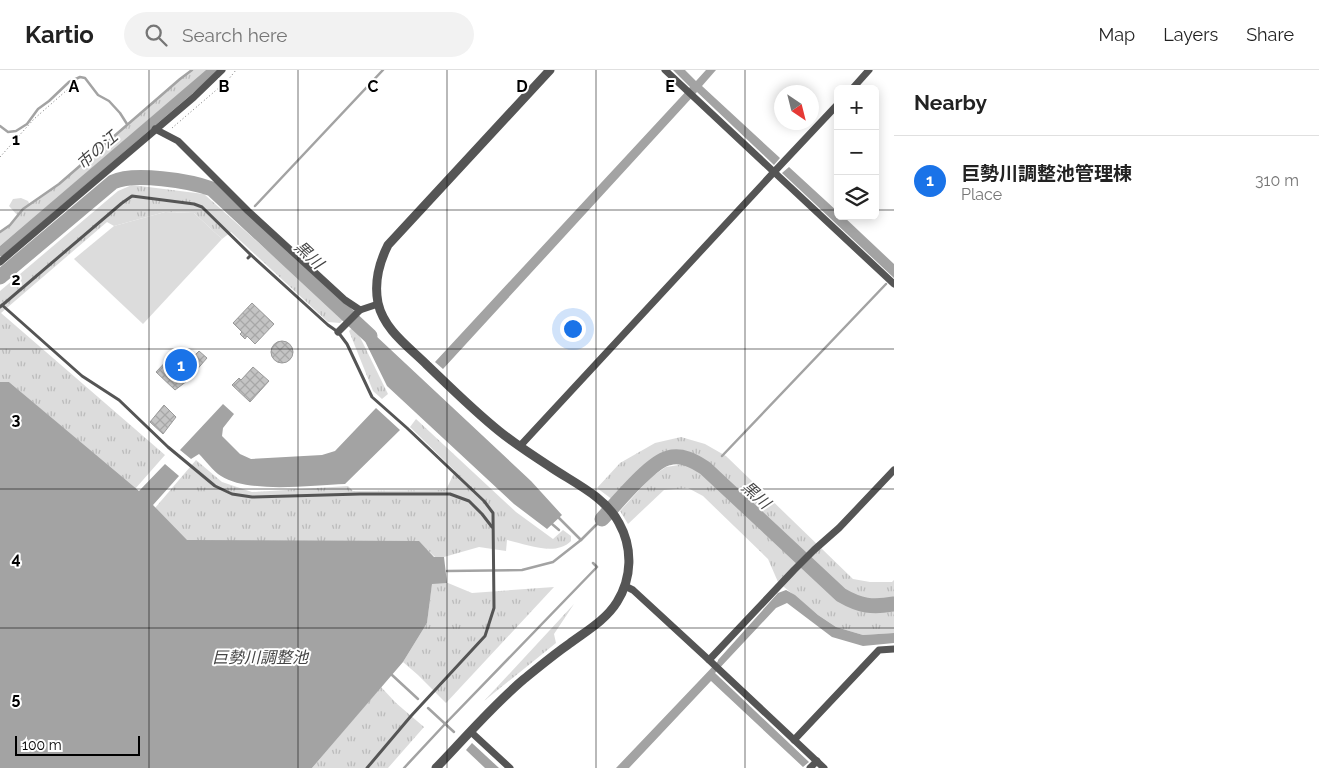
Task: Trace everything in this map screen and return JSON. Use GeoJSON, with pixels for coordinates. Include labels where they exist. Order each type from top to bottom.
{"type":"FeatureCollection","features":[{"type":"Feature","properties":{"kind":"street"},"geometry":{"type":"LineString","coordinates":[[0,262],[194,97],[222,70]]}},
{"type":"Feature","properties":{"kind":"street"},"geometry":{"type":"LineString","coordinates":[[436,768],[522,680],[601,619],[616,603],[625,586],[629,570],[630,556],[625,536],[619,521],[604,504],[499,431],[463,400],[392,331],[378,304],[378,274],[388,245],[550,70]]}},
{"type":"Feature","properties":{"kind":"street"},"geometry":{"type":"LineString","coordinates":[[665,70],[894,284]]}},
{"type":"Feature","properties":{"kind":"street"},"geometry":{"type":"LineString","coordinates":[[856,85],[869,70]]}},
{"type":"Feature","properties":{"kind":"street"},"geometry":{"type":"LineString","coordinates":[[520,446],[834,108]]}},
{"type":"Feature","properties":{"kind":"street"},"geometry":{"type":"LineString","coordinates":[[155,129],[178,141],[248,211],[338,294],[360,310]]}},
{"type":"Feature","properties":{"kind":"street"},"geometry":{"type":"LineString","coordinates":[[338,332],[360,310],[378,304]]}},
{"type":"Feature","properties":{"kind":"street"},"geometry":{"type":"LineString","coordinates":[[711,662],[794,570],[840,528],[894,470]]}},
{"type":"Feature","properties":{"kind":"street"},"geometry":{"type":"LineString","coordinates":[[625,586],[633,590],[794,740],[813,765],[824,768]]}},
{"type":"Feature","properties":{"kind":"street"},"geometry":{"type":"LineString","coordinates":[[794,740],[879,650],[894,649]]}},
{"type":"Feature","properties":{"kind":"street"},"geometry":{"type":"LineString","coordinates":[[471,732],[510,768]]}},
{"type":"Feature","properties":{"kind":"lane"},"geometry":{"type":"LineString","coordinates":[[366,768],[485,636],[494,608],[493,513],[484,501],[372,397],[348,344],[338,332],[251,255],[202,207],[194,204],[132,196],[1,306],[82,376],[119,400],[168,448],[215,486],[232,494],[252,497],[450,494],[469,501],[493,528]]}},
{"type":"Feature","properties":{"kind":"lane"},"geometry":{"type":"LineString","coordinates":[[248,258],[251,255]]}},
{"type":"Feature","properties":{"kind":"path"},"geometry":{"type":"LineString","coordinates":[[168,135],[173,127],[199,106],[236,70]]}},
{"type":"Feature","properties":{"kind":"path"},"geometry":{"type":"LineString","coordinates":[[0,157],[34,119],[75,83]]}},
{"type":"Feature","properties":{"kind":"green space"},"geometry":{"type":"Polygon","coordinates":[[[192,70],[207,70],[0,246],[0,232],[18,216],[9,206],[13,199],[21,198],[28,201],[30,205],[59,184],[192,70]]]}},
{"type":"Feature","properties":{"kind":"green space"},"geometry":{"type":"Polygon","coordinates":[[[132,185],[204,194],[344,319],[340,323],[328,322],[231,232],[222,239],[194,213],[165,212],[114,226],[107,222],[1,313],[165,455],[135,489],[9,382],[0,382],[0,291],[118,191],[132,185]]]}},
{"type":"Feature","properties":{"kind":"green space"},"geometry":{"type":"Polygon","coordinates":[[[165,212],[194,213],[222,239],[143,324],[74,259],[114,226],[165,212]]]}},
{"type":"Feature","properties":{"kind":"green space"},"geometry":{"type":"Polygon","coordinates":[[[352,328],[358,333],[388,394],[382,399],[373,391],[349,331],[352,328]]]}},
{"type":"Feature","properties":{"kind":"green space"},"geometry":{"type":"Polygon","coordinates":[[[416,419],[516,512],[553,539],[563,530],[571,536],[571,541],[564,546],[549,549],[507,540],[506,551],[479,547],[444,557],[435,557],[418,541],[187,541],[155,508],[196,460],[222,482],[252,492],[348,486],[353,491],[446,490],[455,471],[410,427],[416,419]]]}},
{"type":"Feature","properties":{"kind":"green space"},"geometry":{"type":"Polygon","coordinates":[[[681,437],[705,444],[726,456],[853,579],[870,582],[892,582],[894,580],[894,600],[870,602],[845,593],[707,461],[683,453],[670,454],[660,457],[642,469],[613,500],[597,488],[620,463],[655,443],[681,437]]]}},
{"type":"Feature","properties":{"kind":"green space"},"geometry":{"type":"Polygon","coordinates":[[[685,464],[705,473],[840,600],[859,609],[872,612],[894,611],[894,633],[863,635],[836,627],[818,615],[778,582],[768,559],[703,496],[688,488],[664,490],[628,524],[620,511],[651,477],[666,467],[685,464]]]}},
{"type":"Feature","properties":{"kind":"green space"},"geometry":{"type":"Polygon","coordinates":[[[432,583],[448,583],[472,593],[554,587],[446,703],[403,662],[427,623],[432,583]]]}},
{"type":"Feature","properties":{"kind":"green space"},"geometry":{"type":"Polygon","coordinates":[[[574,604],[554,634],[556,643],[484,701],[574,604]]]}},
{"type":"Feature","properties":{"kind":"green space"},"geometry":{"type":"Polygon","coordinates":[[[381,687],[424,727],[388,768],[312,768],[381,687]]]}},
{"type":"Feature","properties":{"kind":"water"},"geometry":{"type":"Polygon","coordinates":[[[673,70],[685,70],[696,81],[706,70],[716,70],[702,86],[780,158],[774,165],[697,92],[443,369],[435,362],[690,87],[673,70]]]}},
{"type":"Feature","properties":{"kind":"water"},"geometry":{"type":"Polygon","coordinates":[[[789,167],[834,208],[834,220],[847,220],[894,264],[894,278],[782,173],[789,167]]]}},
{"type":"Feature","properties":{"kind":"water"},"geometry":{"type":"Polygon","coordinates":[[[359,320],[531,481],[562,515],[547,529],[514,504],[387,386],[360,331],[355,326],[359,320]]]}},
{"type":"Feature","properties":{"kind":"water","name":"巨勢川調整池"},"geometry":{"type":"Polygon","coordinates":[[[0,382],[9,382],[139,491],[165,464],[179,476],[153,505],[187,540],[419,541],[434,557],[444,557],[447,583],[432,584],[427,623],[403,662],[312,768],[0,768],[0,382]]]}},
{"type":"Feature","properties":{"kind":"water"},"geometry":{"type":"Polygon","coordinates":[[[223,404],[234,414],[223,428],[222,436],[240,454],[251,459],[322,455],[335,451],[376,408],[400,430],[345,484],[299,487],[248,485],[233,482],[221,476],[199,454],[191,459],[180,450],[223,404]]]}},
{"type":"Feature","properties":{"kind":"water"},"geometry":{"type":"Polygon","coordinates":[[[786,590],[836,627],[863,635],[894,633],[894,643],[863,646],[832,637],[787,603],[776,608],[715,673],[809,762],[803,767],[711,681],[629,768],[616,768],[718,661],[778,593],[786,590]]]}},
{"type":"Feature","properties":{"kind":"water"},"geometry":{"type":"Polygon","coordinates":[[[472,743],[499,768],[485,768],[466,750],[472,743]]]}},
{"type":"Feature","properties":{"kind":"building"},"geometry":{"type":"Polygon","coordinates":[[[252,303],[274,324],[255,344],[247,336],[245,339],[240,334],[242,332],[233,323],[252,303]]]}},
{"type":"Feature","properties":{"kind":"building"},"geometry":{"type":"Polygon","coordinates":[[[278,341],[286,341],[293,348],[293,356],[286,363],[278,363],[271,356],[271,348],[278,341]]]}},
{"type":"Feature","properties":{"kind":"building"},"geometry":{"type":"Polygon","coordinates":[[[184,351],[190,351],[195,355],[199,351],[207,358],[187,381],[175,390],[156,372],[174,353],[179,357],[184,351]]]}},
{"type":"Feature","properties":{"kind":"building"},"geometry":{"type":"Polygon","coordinates":[[[253,367],[269,381],[250,402],[232,385],[239,378],[241,380],[253,367]]]}},
{"type":"Feature","properties":{"kind":"building"},"geometry":{"type":"Polygon","coordinates":[[[164,405],[176,417],[163,434],[150,422],[164,405]]]}},
{"type":"Feature","properties":{"kind":"waterway"},"geometry":{"type":"LineString","coordinates":[[0,232],[10,225],[23,209],[59,184],[192,70]]}},
{"type":"Feature","properties":{"kind":"waterway","name":"市の江"},"geometry":{"type":"LineString","coordinates":[[0,252],[213,70]]}},
{"type":"Feature","properties":{"kind":"waterway"},"geometry":{"type":"LineString","coordinates":[[255,206],[383,70]]}},
{"type":"Feature","properties":{"kind":"waterway"},"geometry":{"type":"LineString","coordinates":[[0,126],[8,132],[16,131],[27,124],[38,109],[69,82],[80,77],[85,78],[98,95],[109,101],[127,124]]}},
{"type":"Feature","properties":{"kind":"waterway","name":"黒川"},"geometry":{"type":"LineString","coordinates":[[0,277],[113,182],[122,179],[148,178],[190,183],[212,189],[370,336]]}},
{"type":"Feature","properties":{"kind":"waterway"},"geometry":{"type":"LineString","coordinates":[[722,456],[886,284]]}},
{"type":"Feature","properties":{"kind":"waterway","name":"黒川"},"geometry":{"type":"LineString","coordinates":[[602,519],[652,467],[668,458],[688,459],[705,468],[841,595],[854,602],[866,605],[894,604]]}},
{"type":"Feature","properties":{"kind":"waterway"},"geometry":{"type":"LineString","coordinates":[[559,518],[581,540],[602,519]]}},
{"type":"Feature","properties":{"kind":"waterway"},"geometry":{"type":"LineString","coordinates":[[552,524],[559,530]]}},
{"type":"Feature","properties":{"kind":"waterway"},"geometry":{"type":"LineString","coordinates":[[447,571],[522,570],[553,562],[581,540]]}},
{"type":"Feature","properties":{"kind":"waterway"},"geometry":{"type":"LineString","coordinates":[[404,768],[597,567],[593,563]]}},
{"type":"Feature","properties":{"kind":"waterway"},"geometry":{"type":"LineString","coordinates":[[392,675],[418,699]]}},
{"type":"Feature","properties":{"kind":"waterway"},"geometry":{"type":"LineString","coordinates":[[428,708],[454,732]]}},
{"type":"Feature","properties":{"kind":"place","name":"巨勢川調整池管理棟"},"geometry":{"type":"Point","coordinates":[181,365]}}]}
